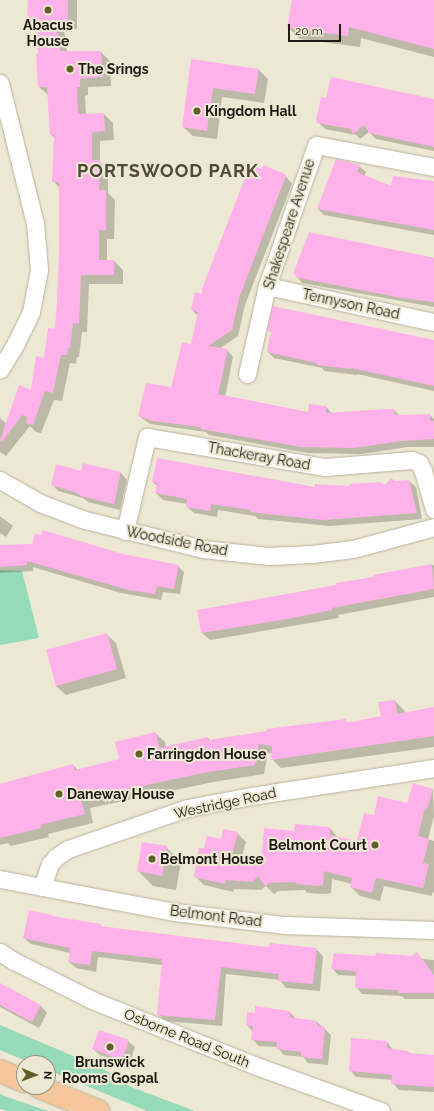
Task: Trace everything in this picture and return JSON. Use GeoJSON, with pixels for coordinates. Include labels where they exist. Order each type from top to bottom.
{"type":"FeatureCollection","features":[{"type":"Feature","properties":{"kind":"main road"},"geometry":{"type":"LineString","coordinates":[[0,1071],[16,1078]]}},
{"type":"Feature","properties":{"kind":"main road"},"geometry":{"type":"LineString","coordinates":[[56,1094],[98,1111]]}},
{"type":"Feature","properties":{"kind":"street"},"geometry":{"type":"LineString","coordinates":[[0,83],[35,223],[38,270],[31,312],[16,343],[0,370]]}},
{"type":"Feature","properties":{"kind":"street","name":"Shakespeare Avenue"},"geometry":{"type":"LineString","coordinates":[[247,374],[267,286],[316,145],[434,167]]}},
{"type":"Feature","properties":{"kind":"street","name":"Tennyson Road"},"geometry":{"type":"LineString","coordinates":[[267,286],[434,322]]}},
{"type":"Feature","properties":{"kind":"street","name":"Thackeray Road"},"geometry":{"type":"LineString","coordinates":[[125,531],[147,437],[325,467],[412,460],[419,463],[423,471],[434,509]]}},
{"type":"Feature","properties":{"kind":"street","name":"Woodside Road"},"geometry":{"type":"LineString","coordinates":[[0,480],[40,503],[85,520],[203,549],[270,556],[353,549],[434,527]]}},
{"type":"Feature","properties":{"kind":"street","name":"Westridge Road"},"geometry":{"type":"LineString","coordinates":[[42,887],[50,864],[68,850],[187,808],[251,796],[434,768]]}},
{"type":"Feature","properties":{"kind":"street","name":"Belmont Road"},"geometry":{"type":"LineString","coordinates":[[0,879],[174,912],[285,925],[434,930]]}},
{"type":"Feature","properties":{"kind":"street","name":"Osborne Road South"},"geometry":{"type":"LineString","coordinates":[[0,952],[14,961],[92,1000],[256,1066],[380,1111]]}},
{"type":"Feature","properties":{"kind":"green space"},"geometry":{"type":"Polygon","coordinates":[[[0,570],[22,571],[39,638],[0,645],[0,570]]]}},
{"type":"Feature","properties":{"kind":"green space"},"geometry":{"type":"Polygon","coordinates":[[[0,1025],[104,1069],[131,1087],[195,1111],[147,1111],[56,1073],[56,1055],[16,1055],[16,1057],[0,1050],[0,1025]]]}},
{"type":"Feature","properties":{"kind":"green space"},"geometry":{"type":"Polygon","coordinates":[[[0,1094],[48,1111],[7,1111],[0,1109],[0,1094]]]}},
{"type":"Feature","properties":{"kind":"building"},"geometry":{"type":"Polygon","coordinates":[[[28,0],[68,0],[68,20],[55,20],[60,51],[101,51],[103,77],[80,79],[80,87],[77,87],[78,114],[104,113],[105,131],[92,132],[92,160],[100,160],[99,190],[106,190],[106,230],[99,230],[99,260],[114,260],[114,275],[81,275],[79,324],[73,323],[70,348],[68,348],[67,355],[61,355],[53,393],[45,391],[33,425],[26,423],[27,417],[22,415],[2,442],[0,440],[19,385],[31,390],[36,356],[44,358],[48,328],[55,329],[57,300],[59,182],[52,182],[54,135],[50,135],[47,87],[38,87],[36,54],[38,54],[37,20],[27,20],[28,0]]]}},
{"type":"Feature","properties":{"kind":"building"},"geometry":{"type":"Polygon","coordinates":[[[292,0],[434,0],[434,49],[349,27],[348,36],[287,28],[292,0]]]}},
{"type":"Feature","properties":{"kind":"building","name":"Kingdom Hall"},"geometry":{"type":"Polygon","coordinates":[[[191,59],[259,69],[255,94],[213,88],[207,131],[182,127],[191,59]]]}},
{"type":"Feature","properties":{"kind":"building"},"geometry":{"type":"Polygon","coordinates":[[[331,77],[434,99],[434,147],[369,133],[364,125],[353,134],[351,129],[317,123],[316,120],[321,97],[326,98],[331,77]]]}},
{"type":"Feature","properties":{"kind":"building"},"geometry":{"type":"Polygon","coordinates":[[[336,159],[360,165],[357,172],[391,186],[393,176],[434,181],[434,230],[317,209],[336,159]]]}},
{"type":"Feature","properties":{"kind":"building"},"geometry":{"type":"Polygon","coordinates":[[[250,165],[262,169],[263,165],[285,174],[286,176],[239,298],[232,330],[208,346],[228,349],[218,394],[308,412],[309,404],[326,406],[326,413],[394,409],[395,415],[430,414],[430,421],[434,421],[434,439],[401,441],[354,448],[301,447],[201,429],[201,427],[153,421],[138,416],[146,383],[171,387],[182,342],[191,344],[198,312],[191,310],[195,292],[202,294],[202,289],[250,165]]]}},
{"type":"Feature","properties":{"kind":"building"},"geometry":{"type":"Polygon","coordinates":[[[309,232],[434,258],[434,302],[402,298],[295,277],[296,275],[293,274],[309,232]]]}},
{"type":"Feature","properties":{"kind":"building"},"geometry":{"type":"Polygon","coordinates":[[[273,306],[434,340],[434,386],[351,368],[317,365],[317,363],[267,352],[271,331],[267,330],[273,306]]]}},
{"type":"Feature","properties":{"kind":"building"},"geometry":{"type":"Polygon","coordinates":[[[157,458],[315,487],[315,484],[349,486],[349,484],[379,482],[385,485],[391,478],[395,481],[409,480],[417,513],[323,520],[250,512],[251,510],[211,504],[210,511],[186,507],[187,499],[155,493],[157,483],[152,482],[157,458]]]}},
{"type":"Feature","properties":{"kind":"building"},"geometry":{"type":"Polygon","coordinates":[[[83,463],[121,472],[114,504],[81,496],[75,492],[51,485],[56,464],[81,471],[83,463]]]}},
{"type":"Feature","properties":{"kind":"building"},"geometry":{"type":"Polygon","coordinates":[[[43,530],[123,554],[179,565],[174,589],[157,586],[155,594],[129,590],[27,561],[27,565],[0,567],[0,545],[32,544],[35,533],[41,535],[43,530]]]}},
{"type":"Feature","properties":{"kind":"building"},"geometry":{"type":"Polygon","coordinates":[[[432,564],[434,589],[332,608],[332,610],[288,619],[201,633],[197,610],[336,585],[336,583],[373,577],[373,575],[432,564]]]}},
{"type":"Feature","properties":{"kind":"building"},"geometry":{"type":"Polygon","coordinates":[[[107,633],[117,669],[56,686],[46,650],[107,633]]]}},
{"type":"Feature","properties":{"kind":"building"},"geometry":{"type":"Polygon","coordinates":[[[395,700],[397,714],[434,707],[434,736],[271,760],[272,746],[259,744],[255,765],[203,773],[81,799],[85,814],[40,825],[41,828],[0,838],[0,784],[73,764],[75,770],[119,759],[115,742],[156,732],[159,748],[208,737],[208,740],[267,731],[266,729],[346,719],[346,723],[381,716],[378,702],[395,700]]]}},
{"type":"Feature","properties":{"kind":"building"},"geometry":{"type":"Polygon","coordinates":[[[413,783],[433,789],[427,809],[425,808],[418,836],[429,839],[423,863],[429,864],[423,888],[376,878],[372,893],[350,887],[352,878],[324,871],[323,885],[317,886],[297,884],[296,882],[269,883],[265,886],[258,876],[252,882],[226,880],[225,884],[194,877],[199,848],[204,848],[207,836],[221,839],[223,829],[238,832],[230,862],[261,863],[264,828],[294,831],[295,824],[330,827],[330,835],[357,841],[364,813],[374,815],[378,796],[407,803],[413,783]]]}},
{"type":"Feature","properties":{"kind":"building","name":"Belmont House"},"geometry":{"type":"Polygon","coordinates":[[[142,842],[167,846],[162,876],[137,871],[142,842]]]}},
{"type":"Feature","properties":{"kind":"building"},"geometry":{"type":"Polygon","coordinates":[[[29,910],[52,916],[101,924],[100,926],[269,947],[270,943],[317,948],[313,984],[278,981],[279,974],[221,967],[215,1020],[157,1015],[162,959],[92,951],[90,965],[68,962],[70,948],[23,938],[29,910]]]}},
{"type":"Feature","properties":{"kind":"building"},"geometry":{"type":"Polygon","coordinates":[[[417,952],[434,975],[434,993],[398,993],[398,990],[355,988],[356,971],[331,969],[334,953],[375,956],[376,953],[411,956],[417,952]]]}},
{"type":"Feature","properties":{"kind":"building"},"geometry":{"type":"Polygon","coordinates":[[[0,983],[41,1005],[32,1022],[0,1005],[0,983]]]}},
{"type":"Feature","properties":{"kind":"building"},"geometry":{"type":"Polygon","coordinates":[[[255,1006],[290,1011],[290,1017],[317,1021],[317,1026],[325,1027],[322,1059],[301,1057],[301,1052],[276,1049],[277,1042],[251,1040],[253,1026],[246,1026],[247,1012],[255,1013],[255,1006]]]}},
{"type":"Feature","properties":{"kind":"building","name":"Brunswick Rooms Gospal"},"geometry":{"type":"Polygon","coordinates":[[[99,1030],[129,1040],[122,1060],[92,1049],[99,1030]]]}},
{"type":"Feature","properties":{"kind":"building"},"geometry":{"type":"Polygon","coordinates":[[[351,1038],[387,1041],[387,1048],[408,1051],[408,1053],[434,1055],[434,1087],[391,1084],[392,1075],[349,1071],[351,1038]]]}},
{"type":"Feature","properties":{"kind":"place","name":"Abacus House"},"geometry":{"type":"Point","coordinates":[48,10]}},
{"type":"Feature","properties":{"kind":"place","name":"The Srings"},"geometry":{"type":"Point","coordinates":[70,69]}},
{"type":"Feature","properties":{"kind":"place","name":"Kingdom Hall"},"geometry":{"type":"Point","coordinates":[197,111]}},
{"type":"Feature","properties":{"kind":"place","name":"Farringdon House"},"geometry":{"type":"Point","coordinates":[139,754]}},
{"type":"Feature","properties":{"kind":"place","name":"Daneway House"},"geometry":{"type":"Point","coordinates":[59,794]}},
{"type":"Feature","properties":{"kind":"place","name":"Belmont Court"},"geometry":{"type":"Point","coordinates":[375,845]}},
{"type":"Feature","properties":{"kind":"place","name":"Belmont House"},"geometry":{"type":"Point","coordinates":[152,859]}},
{"type":"Feature","properties":{"kind":"place","name":"Brunswick Rooms Gospal"},"geometry":{"type":"Point","coordinates":[110,1047]}},
{"type":"Feature","properties":{"kind":"district","name":"PORTSWOOD PARK"},"geometry":{"type":"Point","coordinates":[168,171]}}]}
